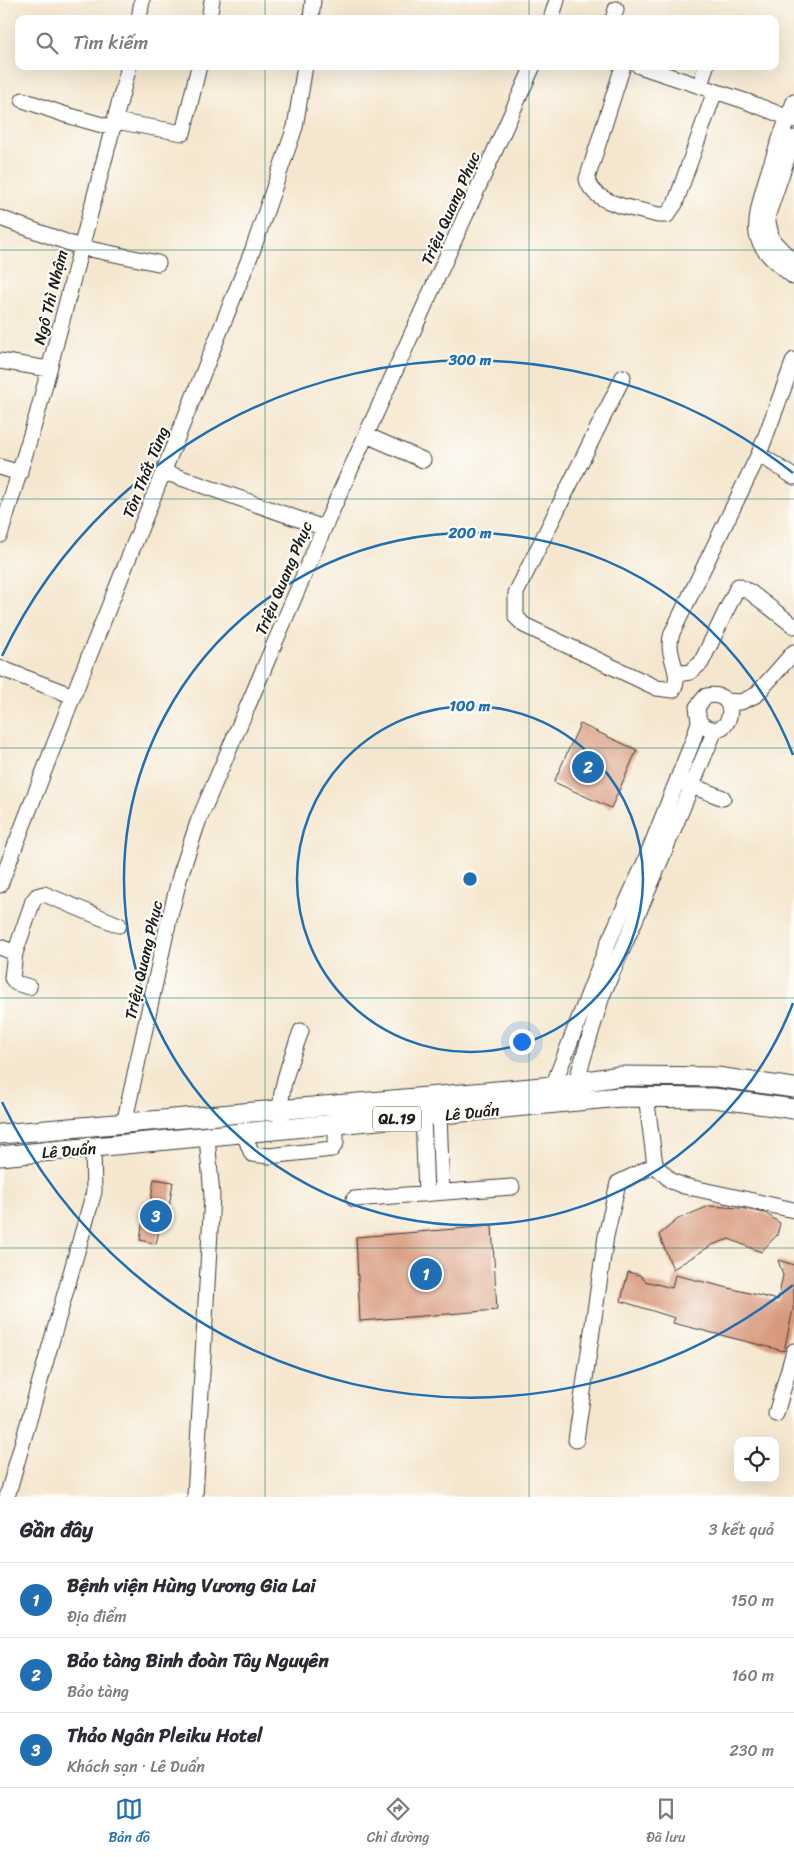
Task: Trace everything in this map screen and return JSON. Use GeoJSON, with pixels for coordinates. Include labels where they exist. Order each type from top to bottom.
{"type":"FeatureCollection","features":[{"type":"Feature","properties":{"kind":"main road","name":"Lê Duẩn"},"geometry":{"type":"LineString","coordinates":[[0,1134],[124,1124],[280,1108],[552,1086],[620,1076],[717,1077],[794,1088]]}},
{"type":"Feature","properties":{"kind":"main road","name":"Lê Duẩn"},"geometry":{"type":"LineString","coordinates":[[0,1156],[646,1096],[714,1098],[794,1109]]}},
{"type":"Feature","properties":{"kind":"street"},"geometry":{"type":"LineString","coordinates":[[140,15],[142,0]]}},
{"type":"Feature","properties":{"kind":"street"},"geometry":{"type":"LineString","coordinates":[[210,15],[212,0]]}},
{"type":"Feature","properties":{"kind":"street"},"geometry":{"type":"LineString","coordinates":[[311,15],[313,0]]}},
{"type":"Feature","properties":{"kind":"street"},"geometry":{"type":"LineString","coordinates":[[552,15],[557,0]]}},
{"type":"Feature","properties":{"kind":"street","name":"Ngô Thì Nhậm"},"geometry":{"type":"LineString","coordinates":[[0,535],[50,369],[80,247],[128,70]]}},
{"type":"Feature","properties":{"kind":"street"},"geometry":{"type":"LineString","coordinates":[[23,100],[63,114],[183,134],[198,70]]}},
{"type":"Feature","properties":{"kind":"street","name":"Tôn Thất Tùng"},"geometry":{"type":"LineString","coordinates":[[0,885],[73,696],[252,249],[289,146],[301,102],[305,70]]}},
{"type":"Feature","properties":{"kind":"street","name":"Triệu Quang Phục"},"geometry":{"type":"LineString","coordinates":[[124,1124],[168,924],[180,876],[198,822],[324,528],[531,70]]}},
{"type":"Feature","properties":{"kind":"street"},"geometry":{"type":"LineString","coordinates":[[622,70],[587,178],[589,186],[602,198],[658,215],[667,215],[675,204],[715,91]]}},
{"type":"Feature","properties":{"kind":"street"},"geometry":{"type":"LineString","coordinates":[[650,70],[791,119]]}},
{"type":"Feature","properties":{"kind":"street"},"geometry":{"type":"LineString","coordinates":[[700,86],[705,70]]}},
{"type":"Feature","properties":{"kind":"street"},"geometry":{"type":"LineString","coordinates":[[794,102],[791,119],[770,189],[767,217],[769,232],[794,273]]}},
{"type":"Feature","properties":{"kind":"street"},"geometry":{"type":"LineString","coordinates":[[770,189],[794,138]]}},
{"type":"Feature","properties":{"kind":"street"},"geometry":{"type":"LineString","coordinates":[[0,218],[80,247],[158,263]]}},
{"type":"Feature","properties":{"kind":"street"},"geometry":{"type":"LineString","coordinates":[[623,377],[516,593],[516,617],[524,626],[657,688],[674,690],[677,684],[676,674],[668,649],[672,633],[759,454],[794,360]]}},
{"type":"Feature","properties":{"kind":"street"},"geometry":{"type":"LineString","coordinates":[[0,361],[50,369]]}},
{"type":"Feature","properties":{"kind":"street"},"geometry":{"type":"LineString","coordinates":[[366,435],[423,460]]}},
{"type":"Feature","properties":{"kind":"street"},"geometry":{"type":"LineString","coordinates":[[759,454],[794,477]]}},
{"type":"Feature","properties":{"kind":"street"},"geometry":{"type":"LineString","coordinates":[[0,467],[20,473]]}},
{"type":"Feature","properties":{"kind":"street"},"geometry":{"type":"LineString","coordinates":[[164,472],[324,528]]}},
{"type":"Feature","properties":{"kind":"street"},"geometry":{"type":"LineString","coordinates":[[676,674],[690,672],[701,663],[738,586],[750,592],[794,626]]}},
{"type":"Feature","properties":{"kind":"street"},"geometry":{"type":"LineString","coordinates":[[726,701],[741,702],[756,695],[794,652]]}},
{"type":"Feature","properties":{"kind":"street"},"geometry":{"type":"LineString","coordinates":[[0,668],[73,696]]}},
{"type":"Feature","properties":{"kind":"street"},"geometry":{"type":"LineString","coordinates":[[552,1086],[596,993],[651,867],[684,783],[699,722],[696,707],[706,696],[720,696],[726,701],[730,709],[730,718],[724,726],[715,730],[684,783]]}},
{"type":"Feature","properties":{"kind":"street"},"geometry":{"type":"LineString","coordinates":[[699,722],[706,728],[715,730]]}},
{"type":"Feature","properties":{"kind":"street"},"geometry":{"type":"LineString","coordinates":[[684,783],[723,798]]}},
{"type":"Feature","properties":{"kind":"street"},"geometry":{"type":"LineString","coordinates":[[29,987],[16,983],[12,978],[15,953],[33,901],[37,896],[44,894],[119,925]]}},
{"type":"Feature","properties":{"kind":"street"},"geometry":{"type":"LineString","coordinates":[[0,947],[15,953]]}},
{"type":"Feature","properties":{"kind":"street"},"geometry":{"type":"LineString","coordinates":[[576,1082],[596,993]]}},
{"type":"Feature","properties":{"kind":"street"},"geometry":{"type":"LineString","coordinates":[[282,1130],[280,1108],[285,1077],[300,1031]]}},
{"type":"Feature","properties":{"kind":"street"},"geometry":{"type":"LineString","coordinates":[[646,1096],[655,1164],[671,1181],[684,1186],[794,1210]]}},
{"type":"Feature","properties":{"kind":"street"},"geometry":{"type":"LineString","coordinates":[[431,1116],[442,1192]]}},
{"type":"Feature","properties":{"kind":"street"},"geometry":{"type":"LineString","coordinates":[[426,1194],[431,1116]]}},
{"type":"Feature","properties":{"kind":"street"},"geometry":{"type":"LineString","coordinates":[[244,1134],[252,1154],[269,1156],[332,1149],[336,1143],[336,1125]]}},
{"type":"Feature","properties":{"kind":"street"},"geometry":{"type":"LineString","coordinates":[[196,1497],[212,1196],[207,1137]]}},
{"type":"Feature","properties":{"kind":"street"},"geometry":{"type":"LineString","coordinates":[[7,1497],[94,1192],[93,1148]]}},
{"type":"Feature","properties":{"kind":"street"},"geometry":{"type":"LineString","coordinates":[[576,1440],[606,1236],[618,1183],[655,1164]]}},
{"type":"Feature","properties":{"kind":"street"},"geometry":{"type":"LineString","coordinates":[[354,1199],[512,1187]]}},
{"type":"Feature","properties":{"kind":"street"},"geometry":{"type":"LineString","coordinates":[[776,1414],[789,1390],[794,1351]]}},
{"type":"Feature","properties":{"kind":"building"},"geometry":{"type":"Polygon","coordinates":[[[580,724],[637,750],[611,808],[554,782],[580,724]]]}},
{"type":"Feature","properties":{"kind":"building"},"geometry":{"type":"Polygon","coordinates":[[[154,1179],[173,1182],[166,1226],[160,1225],[156,1244],[140,1240],[145,1205],[150,1207],[154,1179]]]}},
{"type":"Feature","properties":{"kind":"building"},"geometry":{"type":"Polygon","coordinates":[[[709,1206],[740,1208],[765,1213],[780,1223],[777,1235],[761,1252],[729,1239],[712,1245],[673,1269],[659,1235],[678,1219],[709,1206]]]}},
{"type":"Feature","properties":{"kind":"building"},"geometry":{"type":"Polygon","coordinates":[[[492,1226],[497,1310],[360,1321],[356,1237],[492,1226]]]}},
{"type":"Feature","properties":{"kind":"building"},"geometry":{"type":"Polygon","coordinates":[[[778,1260],[794,1265],[794,1305],[784,1351],[673,1323],[675,1318],[621,1301],[628,1272],[640,1275],[645,1281],[672,1288],[675,1275],[778,1300],[783,1275],[778,1260]]]}},
{"type":"Feature","properties":{"kind":"place","name":"Bảo tàng Binh đoàn Tây Nguyên"},"geometry":{"type":"Point","coordinates":[588,767]}},
{"type":"Feature","properties":{"kind":"place","name":"Thảo Ngân Pleiku Hotel"},"geometry":{"type":"Point","coordinates":[156,1216]}},
{"type":"Feature","properties":{"kind":"place","name":"Bệnh viện Hùng Vương Gia Lai"},"geometry":{"type":"Point","coordinates":[426,1274]}}]}
